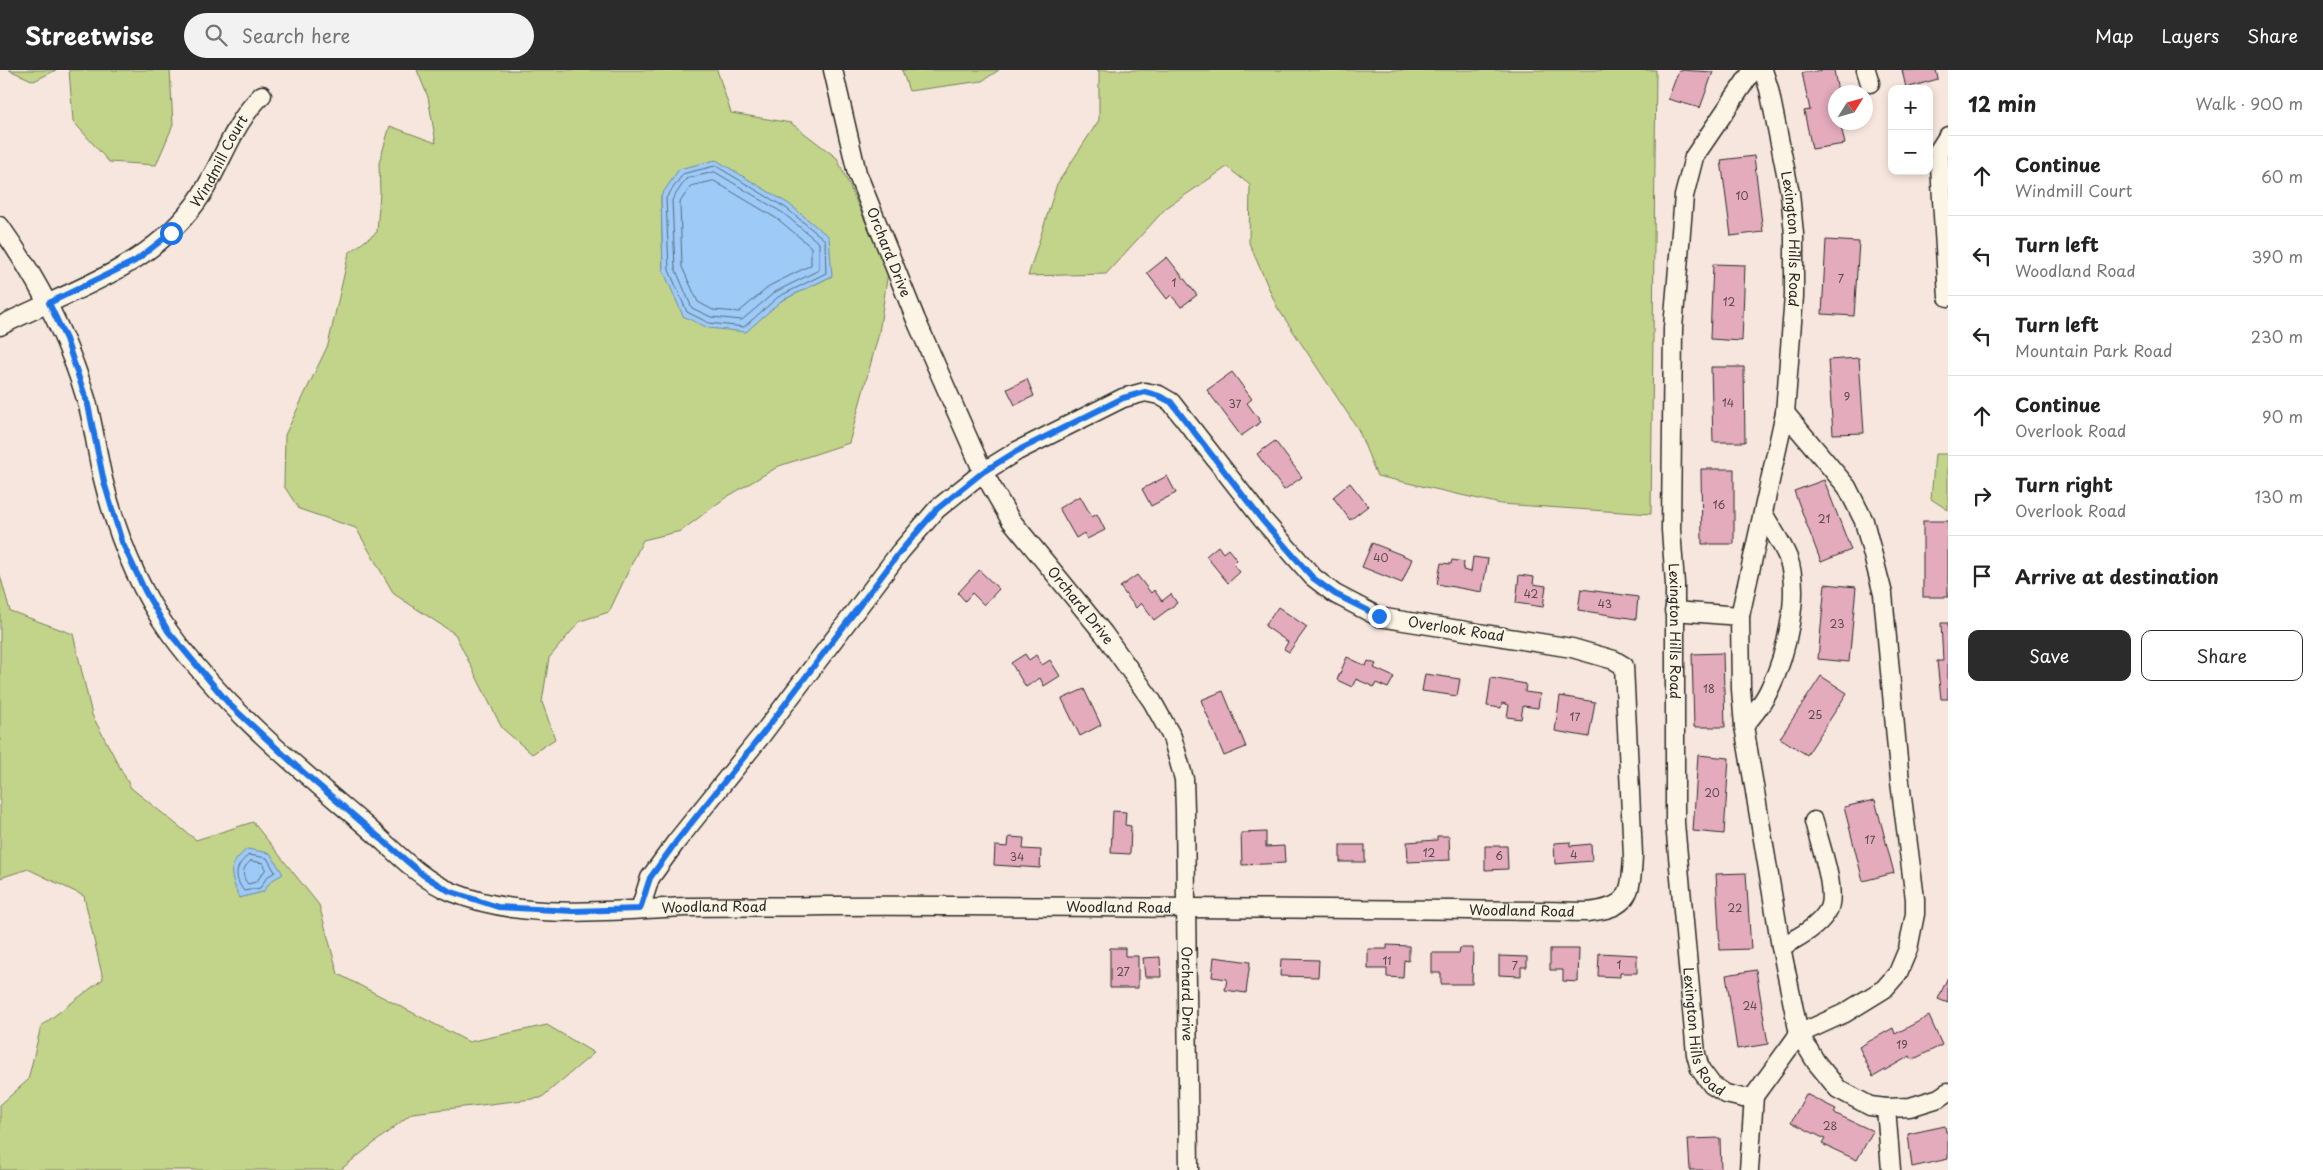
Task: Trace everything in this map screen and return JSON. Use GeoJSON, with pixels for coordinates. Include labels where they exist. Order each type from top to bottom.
{"type":"FeatureCollection","features":[{"type":"Feature","properties":{"kind":"street","name":"Orchard Drive"},"geometry":{"type":"LineString","coordinates":[[833,70],[857,173],[916,320],[983,472],[1010,519],[1104,634],[1152,701],[1172,737],[1184,779],[1188,908],[1189,1170]]}},
{"type":"Feature","properties":{"kind":"street","name":"Lexington Hills Road"},"geometry":{"type":"LineString","coordinates":[[1753,70],[1694,157],[1684,196],[1673,328],[1671,530],[1674,611],[1675,823],[1696,1054],[1700,1068],[1712,1084],[1726,1094],[1743,1098],[1754,1096],[1799,1034],[1846,1013],[1884,989],[1898,973],[1908,949],[1915,914],[1915,900],[1900,782],[1883,594],[1864,521],[1848,488],[1785,413]]}},
{"type":"Feature","properties":{"kind":"street","name":"Lexington Hills Road"},"geometry":{"type":"LineString","coordinates":[[1763,70],[1769,89],[1790,193],[1794,234],[1794,296],[1785,413],[1764,515],[1740,616],[1741,688],[1744,726],[1781,947],[1799,1034],[1816,1062],[1838,1089],[1870,1106],[1886,1108],[1910,1106],[1939,1098],[1948,1092]]}},
{"type":"Feature","properties":{"kind":"street","name":"Windmill Court"},"geometry":{"type":"LineString","coordinates":[[0,326],[135,261],[171,233],[194,206],[240,120],[262,95]]}},
{"type":"Feature","properties":{"kind":"street"},"geometry":{"type":"LineString","coordinates":[[1948,136],[1938,150],[1948,297]]}},
{"type":"Feature","properties":{"kind":"street","name":"Woodland Road"},"geometry":{"type":"LineString","coordinates":[[0,226],[49,303],[66,339],[88,405],[104,482],[122,542],[145,591],[168,631],[230,705],[295,765],[415,869],[449,891],[498,907],[573,911],[956,905],[1587,912],[1609,910],[1624,900]]}},
{"type":"Feature","properties":{"kind":"street","name":"Overlook Road"},"geometry":{"type":"LineString","coordinates":[[983,472],[1017,451],[1123,398],[1145,392],[1159,396],[1171,402],[1262,520],[1313,578],[1335,594],[1379,616],[1572,648],[1614,660],[1624,666],[1633,855],[1632,884],[1624,900]]}},
{"type":"Feature","properties":{"kind":"street"},"geometry":{"type":"LineString","coordinates":[[640,909],[650,878],[676,842],[761,736],[900,552],[937,509],[983,472]]}},
{"type":"Feature","properties":{"kind":"street"},"geometry":{"type":"LineString","coordinates":[[1744,726],[1762,704],[1780,663],[1794,585],[1788,558],[1764,515]]}},
{"type":"Feature","properties":{"kind":"street"},"geometry":{"type":"LineString","coordinates":[[1674,611],[1740,616]]}},
{"type":"Feature","properties":{"kind":"street"},"geometry":{"type":"LineString","coordinates":[[1781,947],[1806,933],[1828,912],[1832,894],[1814,822]]}},
{"type":"Feature","properties":{"kind":"street"},"geometry":{"type":"LineString","coordinates":[[1749,1170],[1754,1096]]}},
{"type":"Feature","properties":{"kind":"street"},"geometry":{"type":"LineString","coordinates":[[1886,1108],[1891,1170]]}},
{"type":"Feature","properties":{"kind":"green space"},"geometry":{"type":"Polygon","coordinates":[[[9,70],[56,70],[34,81],[9,70]]]}},
{"type":"Feature","properties":{"kind":"green space"},"geometry":{"type":"Polygon","coordinates":[[[69,70],[170,70],[173,125],[156,165],[109,162],[73,121],[69,70]]]}},
{"type":"Feature","properties":{"kind":"green space"},"geometry":{"type":"Polygon","coordinates":[[[417,70],[717,70],[731,113],[791,123],[837,158],[888,272],[879,333],[849,443],[779,466],[725,498],[681,531],[643,540],[609,612],[580,621],[549,658],[542,702],[555,739],[532,754],[502,728],[455,634],[394,594],[356,528],[299,509],[284,486],[285,435],[328,345],[349,253],[377,232],[380,193],[379,163],[390,126],[436,143],[428,97],[417,70]],[[661,196],[663,270],[781,301],[832,276],[661,196]]]}},
{"type":"Feature","properties":{"kind":"green space"},"geometry":{"type":"Polygon","coordinates":[[[902,70],[999,70],[982,81],[909,91],[902,70]]]}},
{"type":"Feature","properties":{"kind":"green space"},"geometry":{"type":"Polygon","coordinates":[[[1097,70],[1656,70],[1651,514],[1501,504],[1377,476],[1358,429],[1277,307],[1249,243],[1250,185],[1227,167],[1166,208],[1106,274],[1028,276],[1057,184],[1099,120],[1099,71],[1097,70]]]}},
{"type":"Feature","properties":{"kind":"green space"},"geometry":{"type":"Polygon","coordinates":[[[1935,454],[1948,454],[1948,510],[1931,499],[1935,454]]]}},
{"type":"Feature","properties":{"kind":"green space"},"geometry":{"type":"Polygon","coordinates":[[[0,575],[10,611],[73,634],[92,715],[131,788],[196,840],[253,822],[319,905],[338,974],[469,1042],[547,1025],[594,1053],[541,1098],[412,1113],[340,1170],[0,1170],[0,1105],[28,1080],[41,1026],[103,979],[84,896],[28,869],[0,878],[0,575]]]}},
{"type":"Feature","properties":{"kind":"water"},"geometry":{"type":"Polygon","coordinates":[[[716,160],[789,204],[829,237],[832,276],[781,301],[746,332],[708,328],[683,316],[663,270],[661,196],[679,169],[716,160]]]}},
{"type":"Feature","properties":{"kind":"water"},"geometry":{"type":"Polygon","coordinates":[[[247,849],[270,853],[283,874],[271,881],[263,892],[239,898],[232,871],[240,855],[247,849]]]}},
{"type":"Feature","properties":{"kind":"building"},"geometry":{"type":"Polygon","coordinates":[[[1679,70],[1713,72],[1700,108],[1668,99],[1679,70]]]}},
{"type":"Feature","properties":{"kind":"building"},"geometry":{"type":"Polygon","coordinates":[[[1834,70],[1837,85],[1828,85],[1828,130],[1842,130],[1845,144],[1812,149],[1804,111],[1810,110],[1802,73],[1834,70]]]}},
{"type":"Feature","properties":{"kind":"building"},"geometry":{"type":"Polygon","coordinates":[[[1902,70],[1936,70],[1938,79],[1917,85],[1905,85],[1902,70]]]}},
{"type":"Feature","properties":{"kind":"building"},"geometry":{"type":"Polygon","coordinates":[[[1754,156],[1763,232],[1731,236],[1721,160],[1754,156]]]}},
{"type":"Feature","properties":{"kind":"building"},"geometry":{"type":"Polygon","coordinates":[[[1826,240],[1859,242],[1854,316],[1822,314],[1826,240]]]}},
{"type":"Feature","properties":{"kind":"building"},"geometry":{"type":"Polygon","coordinates":[[[1167,257],[1197,295],[1181,307],[1171,295],[1167,299],[1147,273],[1167,257]]]}},
{"type":"Feature","properties":{"kind":"building"},"geometry":{"type":"Polygon","coordinates":[[[1713,264],[1745,265],[1742,341],[1710,339],[1713,264]]]}},
{"type":"Feature","properties":{"kind":"building"},"geometry":{"type":"Polygon","coordinates":[[[1859,358],[1864,433],[1833,434],[1828,360],[1859,358]]]}},
{"type":"Feature","properties":{"kind":"building"},"geometry":{"type":"Polygon","coordinates":[[[1711,367],[1744,367],[1745,442],[1713,442],[1711,367]]]}},
{"type":"Feature","properties":{"kind":"building"},"geometry":{"type":"Polygon","coordinates":[[[1232,372],[1252,399],[1247,403],[1261,422],[1241,436],[1207,390],[1232,372]]]}},
{"type":"Feature","properties":{"kind":"building"},"geometry":{"type":"Polygon","coordinates":[[[1027,379],[1034,396],[1015,405],[1007,389],[1027,379]]]}},
{"type":"Feature","properties":{"kind":"building"},"geometry":{"type":"Polygon","coordinates":[[[1275,441],[1302,477],[1284,490],[1257,454],[1275,441]]]}},
{"type":"Feature","properties":{"kind":"building"},"geometry":{"type":"Polygon","coordinates":[[[1701,469],[1734,469],[1734,544],[1702,544],[1701,469]]]}},
{"type":"Feature","properties":{"kind":"building"},"geometry":{"type":"Polygon","coordinates":[[[1167,476],[1176,493],[1151,506],[1142,489],[1167,476]]]}},
{"type":"Feature","properties":{"kind":"building"},"geometry":{"type":"Polygon","coordinates":[[[1824,480],[1851,550],[1821,562],[1794,491],[1824,480]]]}},
{"type":"Feature","properties":{"kind":"building"},"geometry":{"type":"Polygon","coordinates":[[[1350,483],[1368,506],[1350,520],[1333,497],[1350,483]]]}},
{"type":"Feature","properties":{"kind":"building"},"geometry":{"type":"Polygon","coordinates":[[[1080,496],[1092,517],[1097,514],[1105,530],[1087,539],[1084,533],[1076,538],[1059,508],[1080,496]]]}},
{"type":"Feature","properties":{"kind":"building"},"geometry":{"type":"Polygon","coordinates":[[[1923,521],[1948,521],[1948,597],[1923,597],[1923,521]]]}},
{"type":"Feature","properties":{"kind":"building"},"geometry":{"type":"Polygon","coordinates":[[[1372,543],[1412,559],[1402,583],[1362,567],[1372,543]]]}},
{"type":"Feature","properties":{"kind":"building"},"geometry":{"type":"Polygon","coordinates":[[[1218,546],[1223,553],[1228,549],[1237,560],[1233,564],[1240,572],[1228,583],[1206,556],[1218,546]]]}},
{"type":"Feature","properties":{"kind":"building"},"geometry":{"type":"Polygon","coordinates":[[[1473,557],[1488,559],[1482,592],[1437,584],[1441,563],[1451,564],[1452,560],[1464,562],[1463,570],[1471,572],[1473,557]]]}},
{"type":"Feature","properties":{"kind":"building"},"geometry":{"type":"Polygon","coordinates":[[[979,570],[999,589],[984,605],[972,593],[965,601],[958,593],[979,570]]]}},
{"type":"Feature","properties":{"kind":"building"},"geometry":{"type":"Polygon","coordinates":[[[1137,575],[1151,593],[1154,590],[1162,601],[1171,594],[1177,603],[1154,620],[1141,603],[1136,608],[1120,587],[1137,575]]]}},
{"type":"Feature","properties":{"kind":"building"},"geometry":{"type":"Polygon","coordinates":[[[1519,575],[1534,577],[1533,584],[1546,586],[1543,607],[1516,603],[1519,575]]]}},
{"type":"Feature","properties":{"kind":"building"},"geometry":{"type":"Polygon","coordinates":[[[1825,584],[1856,587],[1849,662],[1818,659],[1825,584]]]}},
{"type":"Feature","properties":{"kind":"building"},"geometry":{"type":"Polygon","coordinates":[[[1581,589],[1638,597],[1636,619],[1578,610],[1581,589]]]}},
{"type":"Feature","properties":{"kind":"building"},"geometry":{"type":"Polygon","coordinates":[[[1278,607],[1307,627],[1289,652],[1284,649],[1288,642],[1265,626],[1278,607]]]}},
{"type":"Feature","properties":{"kind":"building"},"geometry":{"type":"Polygon","coordinates":[[[1941,623],[1948,623],[1948,699],[1941,699],[1937,661],[1943,661],[1941,623]]]}},
{"type":"Feature","properties":{"kind":"building"},"geometry":{"type":"Polygon","coordinates":[[[1723,653],[1725,727],[1694,727],[1692,654],[1723,653]]]}},
{"type":"Feature","properties":{"kind":"building"},"geometry":{"type":"Polygon","coordinates":[[[1025,654],[1029,660],[1036,655],[1042,665],[1050,660],[1060,676],[1044,686],[1040,678],[1026,687],[1011,663],[1025,654]]]}},
{"type":"Feature","properties":{"kind":"building"},"geometry":{"type":"Polygon","coordinates":[[[1347,657],[1366,666],[1368,661],[1376,664],[1374,668],[1394,677],[1388,688],[1376,683],[1374,687],[1356,679],[1352,687],[1337,680],[1347,657]]]}},
{"type":"Feature","properties":{"kind":"building"},"geometry":{"type":"Polygon","coordinates":[[[1425,674],[1460,679],[1457,696],[1422,691],[1425,674]]]}},
{"type":"Feature","properties":{"kind":"building"},"geometry":{"type":"Polygon","coordinates":[[[1821,676],[1847,693],[1807,755],[1780,738],[1821,676]]]}},
{"type":"Feature","properties":{"kind":"building"},"geometry":{"type":"Polygon","coordinates":[[[1491,678],[1526,684],[1525,692],[1540,694],[1538,708],[1523,706],[1521,719],[1507,717],[1509,705],[1502,703],[1501,708],[1487,706],[1491,678]]]}},
{"type":"Feature","properties":{"kind":"building"},"geometry":{"type":"Polygon","coordinates":[[[1084,689],[1101,725],[1080,736],[1062,699],[1084,689]]]}},
{"type":"Feature","properties":{"kind":"building"},"geometry":{"type":"Polygon","coordinates":[[[1223,691],[1246,747],[1224,756],[1201,700],[1223,691]]]}},
{"type":"Feature","properties":{"kind":"building"},"geometry":{"type":"Polygon","coordinates":[[[1560,696],[1595,702],[1589,737],[1555,731],[1560,696]]]}},
{"type":"Feature","properties":{"kind":"building"},"geometry":{"type":"Polygon","coordinates":[[[1698,755],[1729,758],[1724,834],[1693,831],[1698,755]]]}},
{"type":"Feature","properties":{"kind":"building"},"geometry":{"type":"Polygon","coordinates":[[[1875,800],[1894,873],[1863,881],[1844,807],[1875,800]]]}},
{"type":"Feature","properties":{"kind":"building"},"geometry":{"type":"Polygon","coordinates":[[[1113,811],[1126,812],[1125,825],[1131,826],[1130,854],[1111,853],[1113,811]]]}},
{"type":"Feature","properties":{"kind":"building"},"geometry":{"type":"Polygon","coordinates":[[[1266,832],[1266,847],[1284,846],[1285,863],[1242,865],[1241,833],[1266,832]]]}},
{"type":"Feature","properties":{"kind":"building"},"geometry":{"type":"Polygon","coordinates":[[[1437,836],[1449,836],[1450,860],[1408,862],[1407,842],[1437,840],[1437,836]]]}},
{"type":"Feature","properties":{"kind":"building"},"geometry":{"type":"Polygon","coordinates":[[[1009,837],[1024,838],[1023,849],[1041,850],[1040,868],[994,865],[995,846],[1008,847],[1009,837]]]}},
{"type":"Feature","properties":{"kind":"building"},"geometry":{"type":"Polygon","coordinates":[[[1570,842],[1570,846],[1591,844],[1592,861],[1555,864],[1554,843],[1570,842]]]}},
{"type":"Feature","properties":{"kind":"building"},"geometry":{"type":"Polygon","coordinates":[[[1340,845],[1365,845],[1365,862],[1340,862],[1340,845]]]}},
{"type":"Feature","properties":{"kind":"building"},"geometry":{"type":"Polygon","coordinates":[[[1485,846],[1507,846],[1508,869],[1485,870],[1485,846]]]}},
{"type":"Feature","properties":{"kind":"building"},"geometry":{"type":"Polygon","coordinates":[[[1746,873],[1751,949],[1720,950],[1716,874],[1746,873]]]}},
{"type":"Feature","properties":{"kind":"building"},"geometry":{"type":"Polygon","coordinates":[[[1387,945],[1409,946],[1409,961],[1404,960],[1403,978],[1387,977],[1387,969],[1368,969],[1368,949],[1387,949],[1387,945]]]}},
{"type":"Feature","properties":{"kind":"building"},"geometry":{"type":"Polygon","coordinates":[[[1110,948],[1125,948],[1125,956],[1138,956],[1138,988],[1110,988],[1110,948]]]}},
{"type":"Feature","properties":{"kind":"building"},"geometry":{"type":"Polygon","coordinates":[[[1460,948],[1473,948],[1472,984],[1441,984],[1441,973],[1432,973],[1432,953],[1459,953],[1460,948]]]}},
{"type":"Feature","properties":{"kind":"building"},"geometry":{"type":"Polygon","coordinates":[[[1550,949],[1579,949],[1578,982],[1563,981],[1563,970],[1550,970],[1550,949]]]}},
{"type":"Feature","properties":{"kind":"building"},"geometry":{"type":"Polygon","coordinates":[[[1599,953],[1637,955],[1637,973],[1620,973],[1620,977],[1598,976],[1599,953]]]}},
{"type":"Feature","properties":{"kind":"building"},"geometry":{"type":"Polygon","coordinates":[[[1499,956],[1527,957],[1527,967],[1521,967],[1521,976],[1499,975],[1499,956]]]}},
{"type":"Feature","properties":{"kind":"building"},"geometry":{"type":"Polygon","coordinates":[[[1160,957],[1161,977],[1145,977],[1143,958],[1160,957]]]}},
{"type":"Feature","properties":{"kind":"building"},"geometry":{"type":"Polygon","coordinates":[[[1214,957],[1250,962],[1246,993],[1225,990],[1227,979],[1212,977],[1214,957]]]}},
{"type":"Feature","properties":{"kind":"building"},"geometry":{"type":"Polygon","coordinates":[[[1281,959],[1319,960],[1318,977],[1280,976],[1281,959]]]}},
{"type":"Feature","properties":{"kind":"building"},"geometry":{"type":"Polygon","coordinates":[[[1756,970],[1768,1044],[1737,1049],[1726,975],[1756,970]]]}},
{"type":"Feature","properties":{"kind":"building"},"geometry":{"type":"Polygon","coordinates":[[[1948,977],[1948,1003],[1938,999],[1948,977]]]}},
{"type":"Feature","properties":{"kind":"building"},"geometry":{"type":"Polygon","coordinates":[[[1929,1016],[1942,1045],[1912,1060],[1910,1056],[1873,1077],[1859,1047],[1893,1028],[1895,1034],[1929,1016]]]}},
{"type":"Feature","properties":{"kind":"building"},"geometry":{"type":"Polygon","coordinates":[[[1806,1094],[1836,1109],[1834,1113],[1873,1131],[1857,1160],[1822,1144],[1825,1139],[1791,1122],[1806,1094]]]}},
{"type":"Feature","properties":{"kind":"building"},"geometry":{"type":"Polygon","coordinates":[[[1945,1126],[1946,1132],[1948,1132],[1948,1159],[1912,1167],[1908,1134],[1945,1126]]]}},
{"type":"Feature","properties":{"kind":"building"},"geometry":{"type":"Polygon","coordinates":[[[1720,1138],[1721,1170],[1690,1170],[1688,1139],[1720,1138]]]}},
{"type":"Feature","properties":{"kind":"route"},"geometry":{"type":"LineString","coordinates":[[171,233],[135,261],[49,303],[66,339],[88,405],[104,482],[122,542],[145,591],[168,631],[230,705],[295,765],[423,875],[449,891],[498,907],[573,911],[640,909],[650,878],[676,842],[761,736],[900,552],[937,509],[983,472],[1017,451],[1123,398],[1145,392],[1171,402],[1262,520],[1313,578],[1335,594],[1379,616]]}}]}
